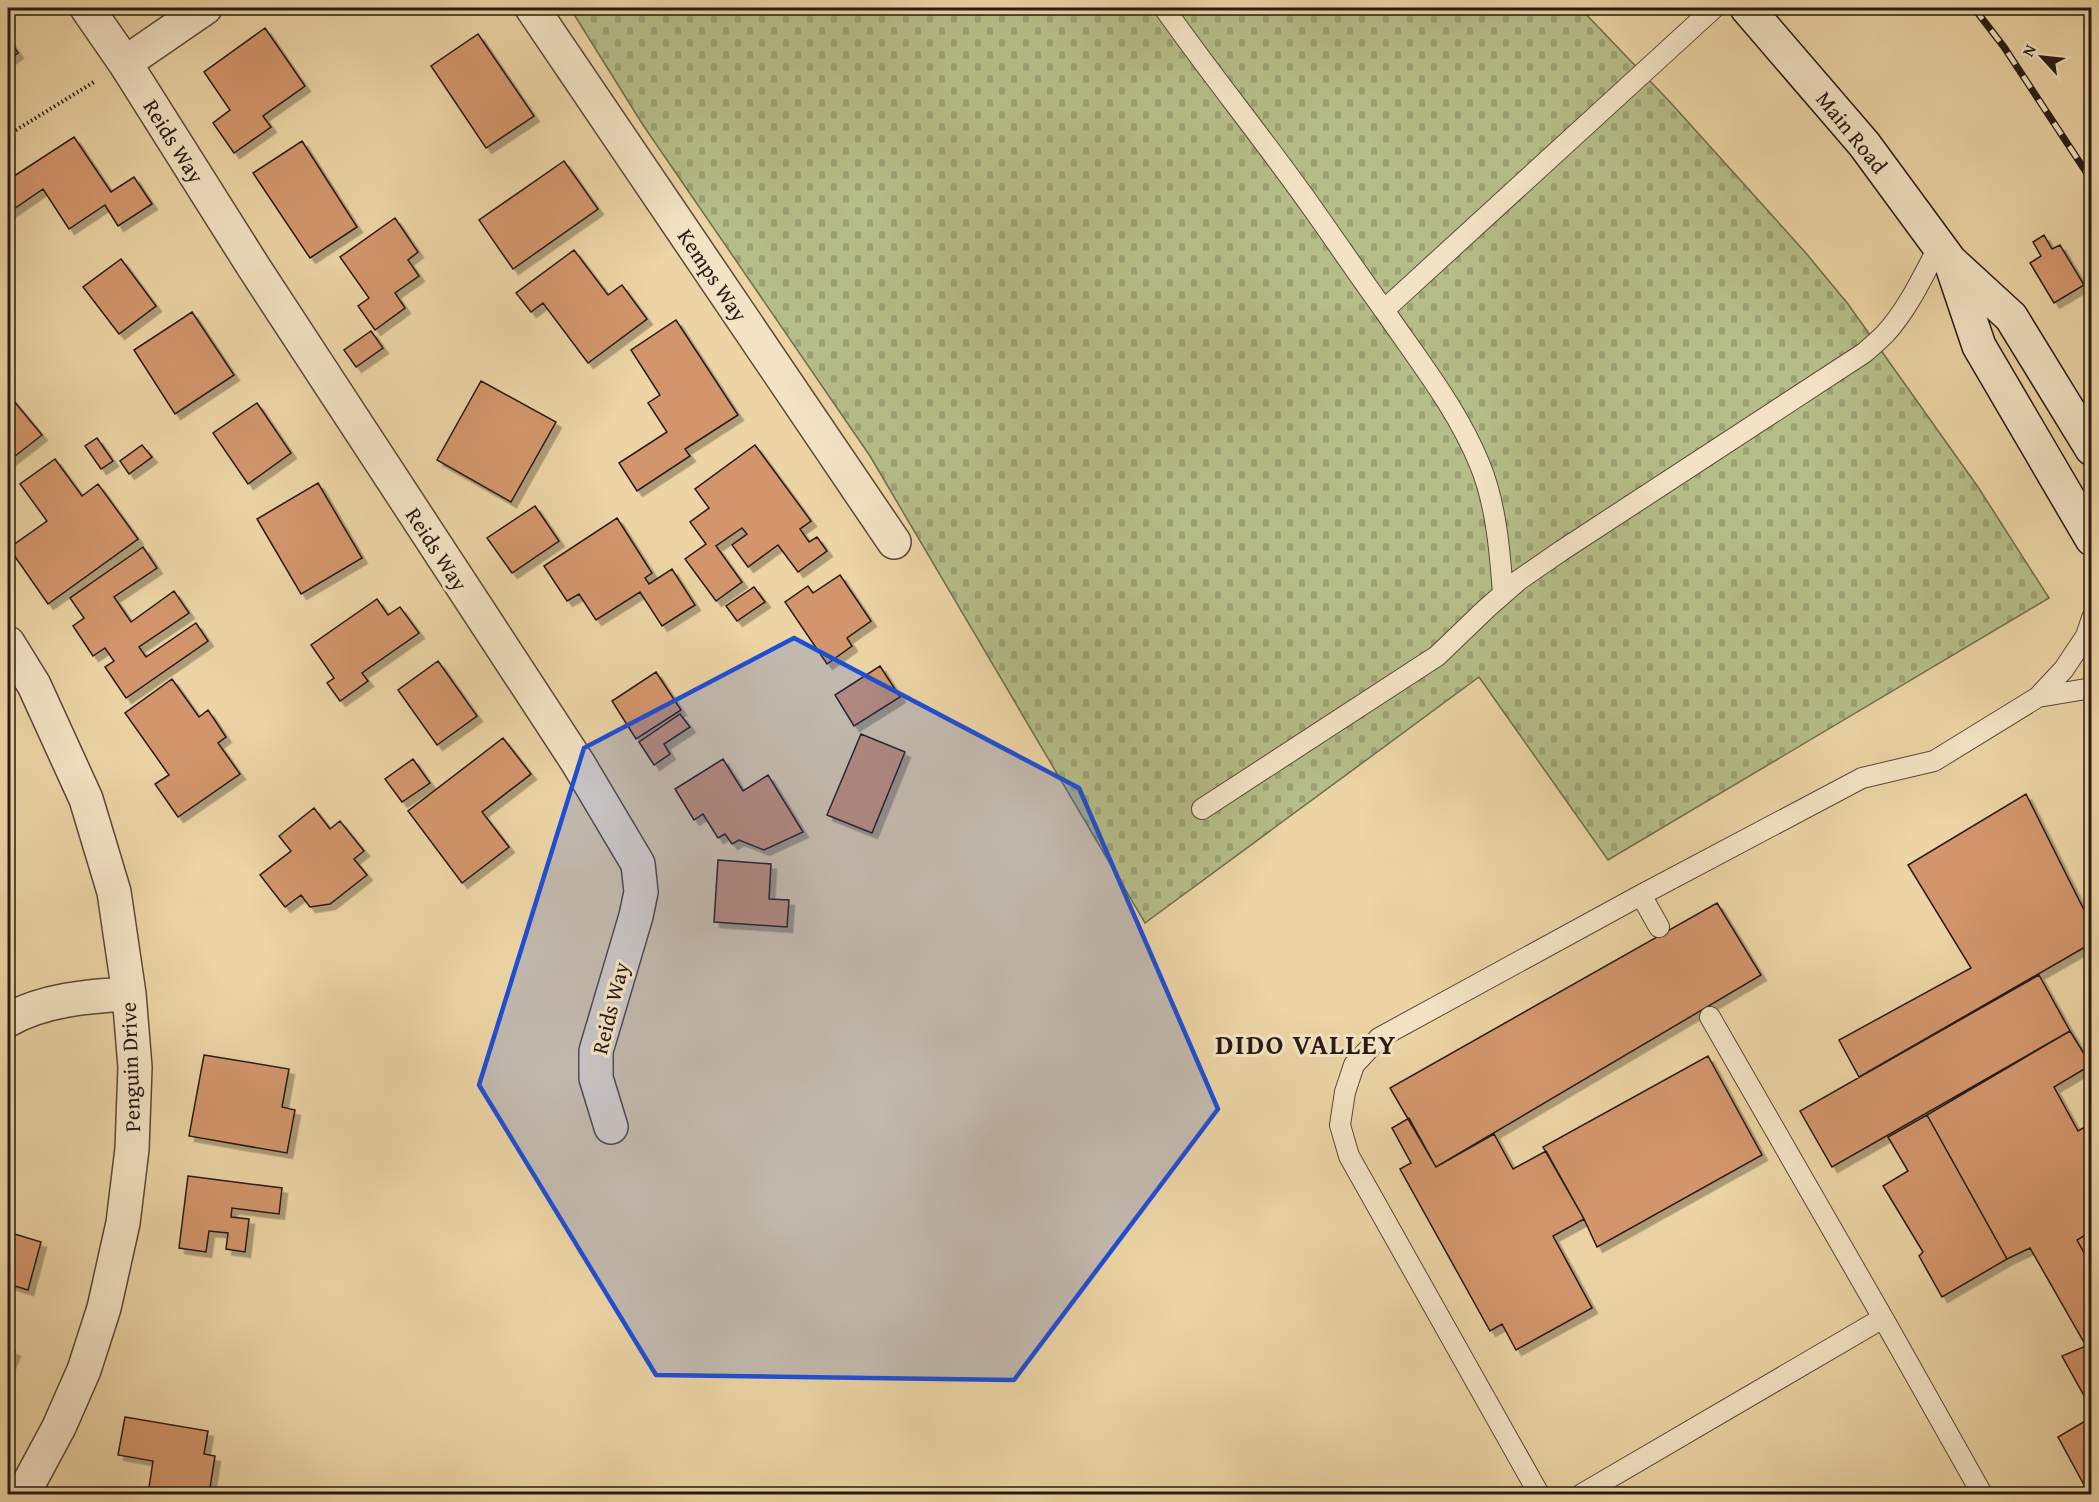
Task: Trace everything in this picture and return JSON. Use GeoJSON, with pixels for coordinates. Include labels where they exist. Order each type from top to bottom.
{"type":"FeatureCollection","features":[{"type":"Feature","properties":{"kind":"street","name":"Reids Way"},"geometry":{"type":"LineString","coordinates":[[87,8],[125,63],[253,266],[578,763],[638,864],[641,892],[636,916],[596,1052],[596,1078],[611,1127]]}},
{"type":"Feature","properties":{"kind":"street"},"geometry":{"type":"LineString","coordinates":[[125,63],[205,8]]}},
{"type":"Feature","properties":{"kind":"street","name":"Kemps Way"},"geometry":{"type":"LineString","coordinates":[[532,8],[894,542]]}},
{"type":"Feature","properties":{"kind":"street","name":"Main Road"},"geometry":{"type":"LineString","coordinates":[[1747,8],[1864,144],[1944,254],[2011,317],[2091,449]]}},
{"type":"Feature","properties":{"kind":"street","name":"Main Road"},"geometry":{"type":"LineString","coordinates":[[1944,254],[1979,346],[2091,538]]}},
{"type":"Feature","properties":{"kind":"street","name":"Penguin Drive"},"geometry":{"type":"LineString","coordinates":[[8,643],[34,685],[86,798],[114,892],[129,994],[135,1067],[132,1149],[120,1234],[104,1308],[84,1371],[59,1427],[23,1494]]}},
{"type":"Feature","properties":{"kind":"street"},"geometry":{"type":"LineString","coordinates":[[8,1020],[59,1002],[100,995],[129,994]]}},
{"type":"Feature","properties":{"kind":"lane"},"geometry":{"type":"LineString","coordinates":[[1164,8],[1312,208],[1459,421],[1481,466],[1494,517],[1501,560],[1503,594]]}},
{"type":"Feature","properties":{"kind":"lane"},"geometry":{"type":"LineString","coordinates":[[1384,310],[1714,8]]}},
{"type":"Feature","properties":{"kind":"lane"},"geometry":{"type":"LineString","coordinates":[[1202,809],[1437,656],[1519,580],[1561,551],[1864,353],[1885,333],[1944,254]]}},
{"type":"Feature","properties":{"kind":"lane"},"geometry":{"type":"LineString","coordinates":[[1539,1494],[1349,1156],[1340,1125],[1345,1092],[1354,1065],[1379,1038],[1641,895],[1862,778],[1934,760],[2038,697],[2064,669],[2086,636],[2091,618]]}},
{"type":"Feature","properties":{"kind":"lane"},"geometry":{"type":"LineString","coordinates":[[2038,697],[2091,688]]}},
{"type":"Feature","properties":{"kind":"lane"},"geometry":{"type":"LineString","coordinates":[[1641,895],[1659,927]]}},
{"type":"Feature","properties":{"kind":"lane"},"geometry":{"type":"LineString","coordinates":[[1710,1017],[1982,1494]]}},
{"type":"Feature","properties":{"kind":"lane"},"geometry":{"type":"LineString","coordinates":[[1582,1494],[1883,1318]]}},
{"type":"Feature","properties":{"kind":"path"},"geometry":{"type":"LineString","coordinates":[[8,135],[125,63]]}},
{"type":"Feature","properties":{"kind":"highlighted area"},"geometry":{"type":"Polygon","coordinates":[[[794,638],[1079,788],[1218,1109],[1014,1380],[656,1375],[479,1085],[584,748],[794,638]]]}},
{"type":"Feature","properties":{"kind":"green space"},"geometry":{"type":"Polygon","coordinates":[[[570,8],[1580,8],[1670,102],[1805,252],[1848,304],[1978,487],[2049,598],[1608,860],[1479,677],[1145,923],[870,456],[643,125],[570,8]]]}},
{"type":"Feature","properties":{"kind":"building"},"geometry":{"type":"Polygon","coordinates":[[[265,28],[305,86],[263,116],[271,127],[234,153],[213,123],[230,110],[204,72],[265,28]]]}},
{"type":"Feature","properties":{"kind":"building"},"geometry":{"type":"Polygon","coordinates":[[[478,34],[534,116],[486,148],[431,66],[478,34]]]}},
{"type":"Feature","properties":{"kind":"building"},"geometry":{"type":"Polygon","coordinates":[[[8,38],[18,53],[8,60],[8,38]]]}},
{"type":"Feature","properties":{"kind":"building"},"geometry":{"type":"Polygon","coordinates":[[[74,137],[111,192],[134,177],[152,204],[118,226],[105,205],[69,229],[43,189],[8,213],[8,180],[74,137]]]}},
{"type":"Feature","properties":{"kind":"building"},"geometry":{"type":"Polygon","coordinates":[[[302,141],[357,227],[310,258],[253,173],[302,141]]]}},
{"type":"Feature","properties":{"kind":"building"},"geometry":{"type":"Polygon","coordinates":[[[564,161],[598,209],[513,269],[479,220],[564,161]]]}},
{"type":"Feature","properties":{"kind":"building"},"geometry":{"type":"Polygon","coordinates":[[[395,218],[418,252],[408,260],[419,276],[395,293],[405,308],[375,330],[358,306],[369,298],[340,257],[395,218]]]}},
{"type":"Feature","properties":{"kind":"building"},"geometry":{"type":"Polygon","coordinates":[[[2044,235],[2052,249],[2060,245],[2084,285],[2054,303],[2030,263],[2041,256],[2033,242],[2044,235]]]}},
{"type":"Feature","properties":{"kind":"building"},"geometry":{"type":"Polygon","coordinates":[[[574,250],[608,295],[622,285],[647,319],[588,363],[543,303],[531,312],[516,293],[574,250]]]}},
{"type":"Feature","properties":{"kind":"building"},"geometry":{"type":"Polygon","coordinates":[[[121,259],[156,306],[119,334],[83,287],[121,259]]]}},
{"type":"Feature","properties":{"kind":"building"},"geometry":{"type":"Polygon","coordinates":[[[192,312],[234,375],[175,414],[134,350],[192,312]]]}},
{"type":"Feature","properties":{"kind":"building"},"geometry":{"type":"Polygon","coordinates":[[[676,320],[738,415],[685,449],[690,456],[637,491],[619,463],[667,432],[648,403],[660,395],[631,350],[676,320]]]}},
{"type":"Feature","properties":{"kind":"building"},"geometry":{"type":"Polygon","coordinates":[[[371,331],[383,348],[356,367],[344,350],[371,331]]]}},
{"type":"Feature","properties":{"kind":"building"},"geometry":{"type":"Polygon","coordinates":[[[481,381],[556,422],[511,502],[437,460],[481,381]]]}},
{"type":"Feature","properties":{"kind":"building"},"geometry":{"type":"Polygon","coordinates":[[[8,394],[42,435],[10,460],[8,457],[8,394]]]}},
{"type":"Feature","properties":{"kind":"building"},"geometry":{"type":"Polygon","coordinates":[[[257,403],[291,453],[248,484],[213,433],[257,403]]]}},
{"type":"Feature","properties":{"kind":"building"},"geometry":{"type":"Polygon","coordinates":[[[97,438],[113,461],[101,469],[85,446],[97,438]]]}},
{"type":"Feature","properties":{"kind":"building"},"geometry":{"type":"Polygon","coordinates":[[[142,445],[152,457],[129,474],[120,461],[142,445]]]}},
{"type":"Feature","properties":{"kind":"building"},"geometry":{"type":"Polygon","coordinates":[[[755,445],[811,521],[800,529],[809,542],[817,537],[827,551],[798,572],[778,545],[748,567],[732,545],[747,534],[742,528],[716,546],[742,582],[716,601],[685,559],[706,544],[690,522],[709,508],[695,489],[755,445]]]}},
{"type":"Feature","properties":{"kind":"building"},"geometry":{"type":"Polygon","coordinates":[[[55,459],[82,496],[98,484],[138,539],[48,604],[9,548],[47,521],[20,484],[55,459]]]}},
{"type":"Feature","properties":{"kind":"building"},"geometry":{"type":"Polygon","coordinates":[[[318,483],[362,558],[301,594],[257,519],[318,483]]]}},
{"type":"Feature","properties":{"kind":"building"},"geometry":{"type":"Polygon","coordinates":[[[535,506],[559,541],[512,573],[487,538],[535,506]]]}},
{"type":"Feature","properties":{"kind":"building"},"geometry":{"type":"Polygon","coordinates":[[[617,518],[652,573],[645,578],[649,584],[672,569],[695,605],[662,626],[640,592],[596,620],[579,594],[567,601],[544,566],[617,518]]]}},
{"type":"Feature","properties":{"kind":"building"},"geometry":{"type":"Polygon","coordinates":[[[143,547],[157,568],[114,597],[131,622],[174,591],[189,613],[139,647],[146,657],[196,623],[208,641],[126,698],[105,667],[114,661],[105,648],[93,656],[73,626],[84,618],[70,598],[143,547]]]}},
{"type":"Feature","properties":{"kind":"building"},"geometry":{"type":"Polygon","coordinates":[[[840,575],[871,621],[847,638],[852,646],[827,664],[785,602],[808,586],[813,593],[840,575]]]}},
{"type":"Feature","properties":{"kind":"building"},"geometry":{"type":"Polygon","coordinates":[[[754,587],[765,602],[737,621],[726,606],[754,587]]]}},
{"type":"Feature","properties":{"kind":"building"},"geometry":{"type":"Polygon","coordinates":[[[377,599],[388,615],[400,607],[419,633],[362,673],[368,681],[340,701],[327,683],[334,678],[311,645],[377,599]]]}},
{"type":"Feature","properties":{"kind":"building"},"geometry":{"type":"Polygon","coordinates":[[[438,661],[477,716],[437,745],[398,690],[438,661]]]}},
{"type":"Feature","properties":{"kind":"building"},"geometry":{"type":"Polygon","coordinates":[[[880,666],[900,697],[854,726],[835,695],[880,666]]]}},
{"type":"Feature","properties":{"kind":"building"},"geometry":{"type":"Polygon","coordinates":[[[656,672],[681,710],[636,739],[612,701],[656,672]]]}},
{"type":"Feature","properties":{"kind":"building"},"geometry":{"type":"Polygon","coordinates":[[[172,679],[199,717],[208,710],[226,737],[218,743],[240,774],[178,817],[155,784],[169,775],[125,713],[172,679]]]}},
{"type":"Feature","properties":{"kind":"building"},"geometry":{"type":"Polygon","coordinates":[[[680,714],[690,727],[664,744],[670,754],[654,765],[639,742],[680,714]]]}},
{"type":"Feature","properties":{"kind":"building"},"geometry":{"type":"Polygon","coordinates":[[[861,734],[905,752],[872,833],[827,815],[861,734]]]}},
{"type":"Feature","properties":{"kind":"building"},"geometry":{"type":"Polygon","coordinates":[[[503,738],[531,774],[482,812],[509,847],[462,883],[408,811],[503,738]]]}},
{"type":"Feature","properties":{"kind":"building"},"geometry":{"type":"Polygon","coordinates":[[[413,759],[430,783],[402,802],[385,779],[413,759]]]}},
{"type":"Feature","properties":{"kind":"building"},"geometry":{"type":"Polygon","coordinates":[[[723,759],[743,791],[768,775],[803,832],[764,850],[739,840],[732,844],[725,834],[718,838],[703,814],[694,820],[675,789],[723,759]]]}},
{"type":"Feature","properties":{"kind":"building"},"geometry":{"type":"Polygon","coordinates":[[[2026,794],[2092,926],[2092,943],[1859,1077],[1839,1040],[1971,968],[1908,865],[2026,794]]]}},
{"type":"Feature","properties":{"kind":"building"},"geometry":{"type":"Polygon","coordinates":[[[314,808],[330,829],[340,821],[364,851],[354,859],[367,875],[330,904],[310,907],[301,895],[285,907],[260,875],[291,851],[279,836],[314,808]]]}},
{"type":"Feature","properties":{"kind":"building"},"geometry":{"type":"Polygon","coordinates":[[[718,860],[771,864],[769,899],[789,900],[787,927],[714,922],[718,860]]]}},
{"type":"Feature","properties":{"kind":"building"},"geometry":{"type":"Polygon","coordinates":[[[1717,903],[1761,975],[1436,1167],[1390,1088],[1717,903]]]}},
{"type":"Feature","properties":{"kind":"building"},"geometry":{"type":"Polygon","coordinates":[[[2039,975],[2070,1031],[1832,1167],[1800,1111],[2039,975]]]}},
{"type":"Feature","properties":{"kind":"building"},"geometry":{"type":"Polygon","coordinates":[[[2070,1031],[2091,1065],[2054,1087],[2078,1131],[2092,1123],[2092,1231],[2077,1240],[2092,1267],[2092,1410],[2062,1356],[2086,1346],[2030,1248],[2007,1259],[1927,1115],[2070,1031]]]}},
{"type":"Feature","properties":{"kind":"building"},"geometry":{"type":"Polygon","coordinates":[[[204,1055],[289,1069],[282,1107],[295,1110],[287,1153],[189,1136],[204,1055]]]}},
{"type":"Feature","properties":{"kind":"building"},"geometry":{"type":"Polygon","coordinates":[[[1708,1056],[1762,1155],[1597,1247],[1584,1219],[1543,1147],[1708,1056]]]}},
{"type":"Feature","properties":{"kind":"building"},"geometry":{"type":"Polygon","coordinates":[[[1927,1115],[2007,1259],[1942,1297],[1919,1256],[1923,1252],[1883,1186],[1908,1171],[1888,1137],[1927,1115]]]}},
{"type":"Feature","properties":{"kind":"building"},"geometry":{"type":"Polygon","coordinates":[[[1409,1118],[1436,1167],[1494,1134],[1513,1169],[1546,1151],[1584,1219],[1553,1236],[1592,1308],[1516,1350],[1502,1324],[1490,1331],[1400,1169],[1411,1163],[1392,1128],[1409,1118]]]}},
{"type":"Feature","properties":{"kind":"building"},"geometry":{"type":"Polygon","coordinates":[[[188,1176],[282,1188],[279,1214],[232,1208],[231,1217],[249,1219],[245,1252],[226,1249],[228,1233],[209,1231],[206,1252],[179,1248],[188,1176]]]}},
{"type":"Feature","properties":{"kind":"building"},"geometry":{"type":"Polygon","coordinates":[[[2092,1231],[2092,1267],[2077,1240],[2092,1231]]]}},
{"type":"Feature","properties":{"kind":"building"},"geometry":{"type":"Polygon","coordinates":[[[8,1232],[41,1242],[28,1290],[8,1284],[8,1232]]]}},
{"type":"Feature","properties":{"kind":"building"},"geometry":{"type":"Polygon","coordinates":[[[8,1348],[15,1351],[8,1368],[8,1348]]]}},
{"type":"Feature","properties":{"kind":"building"},"geometry":{"type":"Polygon","coordinates":[[[125,1417],[208,1431],[204,1454],[215,1456],[209,1494],[148,1494],[153,1461],[118,1455],[125,1417]]]}},
{"type":"Feature","properties":{"kind":"building"},"geometry":{"type":"Polygon","coordinates":[[[2092,1417],[2092,1494],[2089,1494],[2058,1437],[2092,1417]]]}},
{"type":"Feature","properties":{"kind":"railway"},"geometry":{"type":"LineString","coordinates":[[1974,8],[2004,47],[2092,181]]}},
{"type":"Feature","properties":{"kind":"district","name":"DIDO VALLEY"},"geometry":{"type":"Point","coordinates":[1306,1044]}}]}
